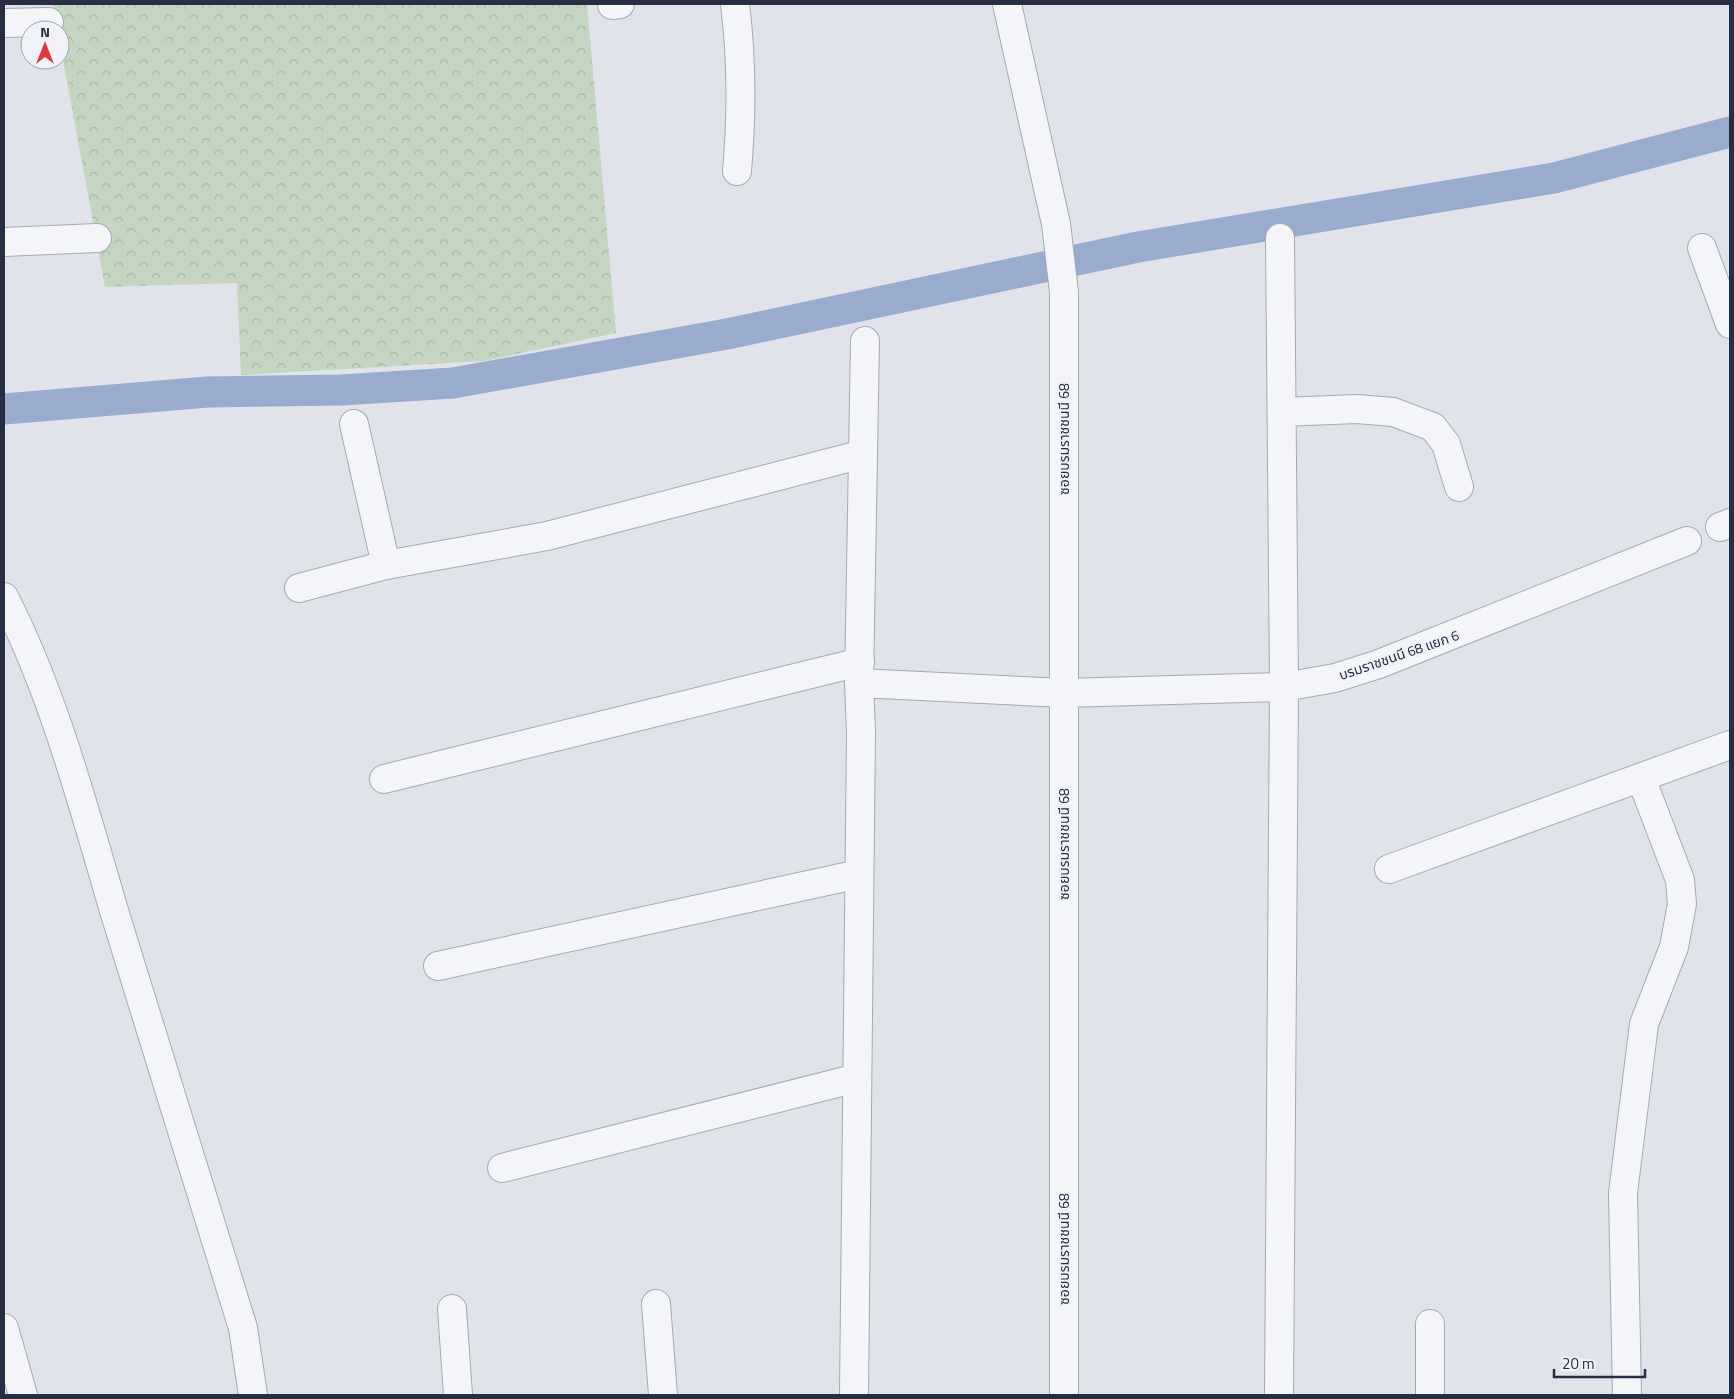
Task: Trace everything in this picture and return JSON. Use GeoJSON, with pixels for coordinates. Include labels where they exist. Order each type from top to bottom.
{"type":"FeatureCollection","features":[{"type":"Feature","properties":{"kind":"street"},"geometry":{"type":"LineString","coordinates":[[735,4],[740,45],[742,111],[737,171]]}},
{"type":"Feature","properties":{"kind":"street","name":"ซอยบรมราชชนนี 68"},"geometry":{"type":"LineString","coordinates":[[1006,4],[1056,224],[1064,292],[1064,1395]]}},
{"type":"Feature","properties":{"kind":"street"},"geometry":{"type":"LineString","coordinates":[[4,23],[20,23]]}},
{"type":"Feature","properties":{"kind":"street"},"geometry":{"type":"LineString","coordinates":[[4,242],[97,238]]}},
{"type":"Feature","properties":{"kind":"street"},"geometry":{"type":"LineString","coordinates":[[1279,1395],[1284,687],[1280,238]]}},
{"type":"Feature","properties":{"kind":"street"},"geometry":{"type":"LineString","coordinates":[[1702,248],[1730,324]]}},
{"type":"Feature","properties":{"kind":"street"},"geometry":{"type":"LineString","coordinates":[[854,1395],[860,673],[865,342]]}},
{"type":"Feature","properties":{"kind":"street"},"geometry":{"type":"LineString","coordinates":[[1282,412],[1357,409],[1393,412],[1433,427],[1446,444],[1459,487]]}},
{"type":"Feature","properties":{"kind":"street"},"geometry":{"type":"LineString","coordinates":[[354,424],[386,565]]}},
{"type":"Feature","properties":{"kind":"street"},"geometry":{"type":"LineString","coordinates":[[299,588],[386,565],[547,536],[863,454]]}},
{"type":"Feature","properties":{"kind":"street","name":"บรมราชชนนี 68 แยก 6"},"geometry":{"type":"LineString","coordinates":[[384,779],[860,673],[1064,693],[1284,687],[1335,678],[1379,664],[1687,541]]}},
{"type":"Feature","properties":{"kind":"street"},"geometry":{"type":"LineString","coordinates":[[4,597],[21,630],[37,672],[80,799],[243,1328],[253,1395]]}},
{"type":"Feature","properties":{"kind":"street"},"geometry":{"type":"LineString","coordinates":[[1389,869],[1730,745]]}},
{"type":"Feature","properties":{"kind":"street"},"geometry":{"type":"LineString","coordinates":[[1627,1395],[1623,1193],[1644,1024],[1674,947],[1682,904],[1680,880],[1641,778]]}},
{"type":"Feature","properties":{"kind":"street"},"geometry":{"type":"LineString","coordinates":[[438,966],[859,874]]}},
{"type":"Feature","properties":{"kind":"street"},"geometry":{"type":"LineString","coordinates":[[502,1168],[857,1078]]}},
{"type":"Feature","properties":{"kind":"street"},"geometry":{"type":"LineString","coordinates":[[656,1304],[663,1395]]}},
{"type":"Feature","properties":{"kind":"street"},"geometry":{"type":"LineString","coordinates":[[452,1309],[458,1395]]}},
{"type":"Feature","properties":{"kind":"street"},"geometry":{"type":"LineString","coordinates":[[1430,1324],[1430,1395]]}},
{"type":"Feature","properties":{"kind":"street"},"geometry":{"type":"LineString","coordinates":[[4,1328],[15,1386]]}},
{"type":"Feature","properties":{"kind":"green space"},"geometry":{"type":"Polygon","coordinates":[[[53,4],[587,4],[616,333],[484,361],[241,375],[237,283],[105,287],[65,70],[70,70],[70,20],[56,20],[53,4]]]}},
{"type":"Feature","properties":{"kind":"waterway"},"geometry":{"type":"LineString","coordinates":[[4,409],[208,392],[341,390],[453,383],[727,334],[1138,247],[1554,178],[1730,132]]}}]}
